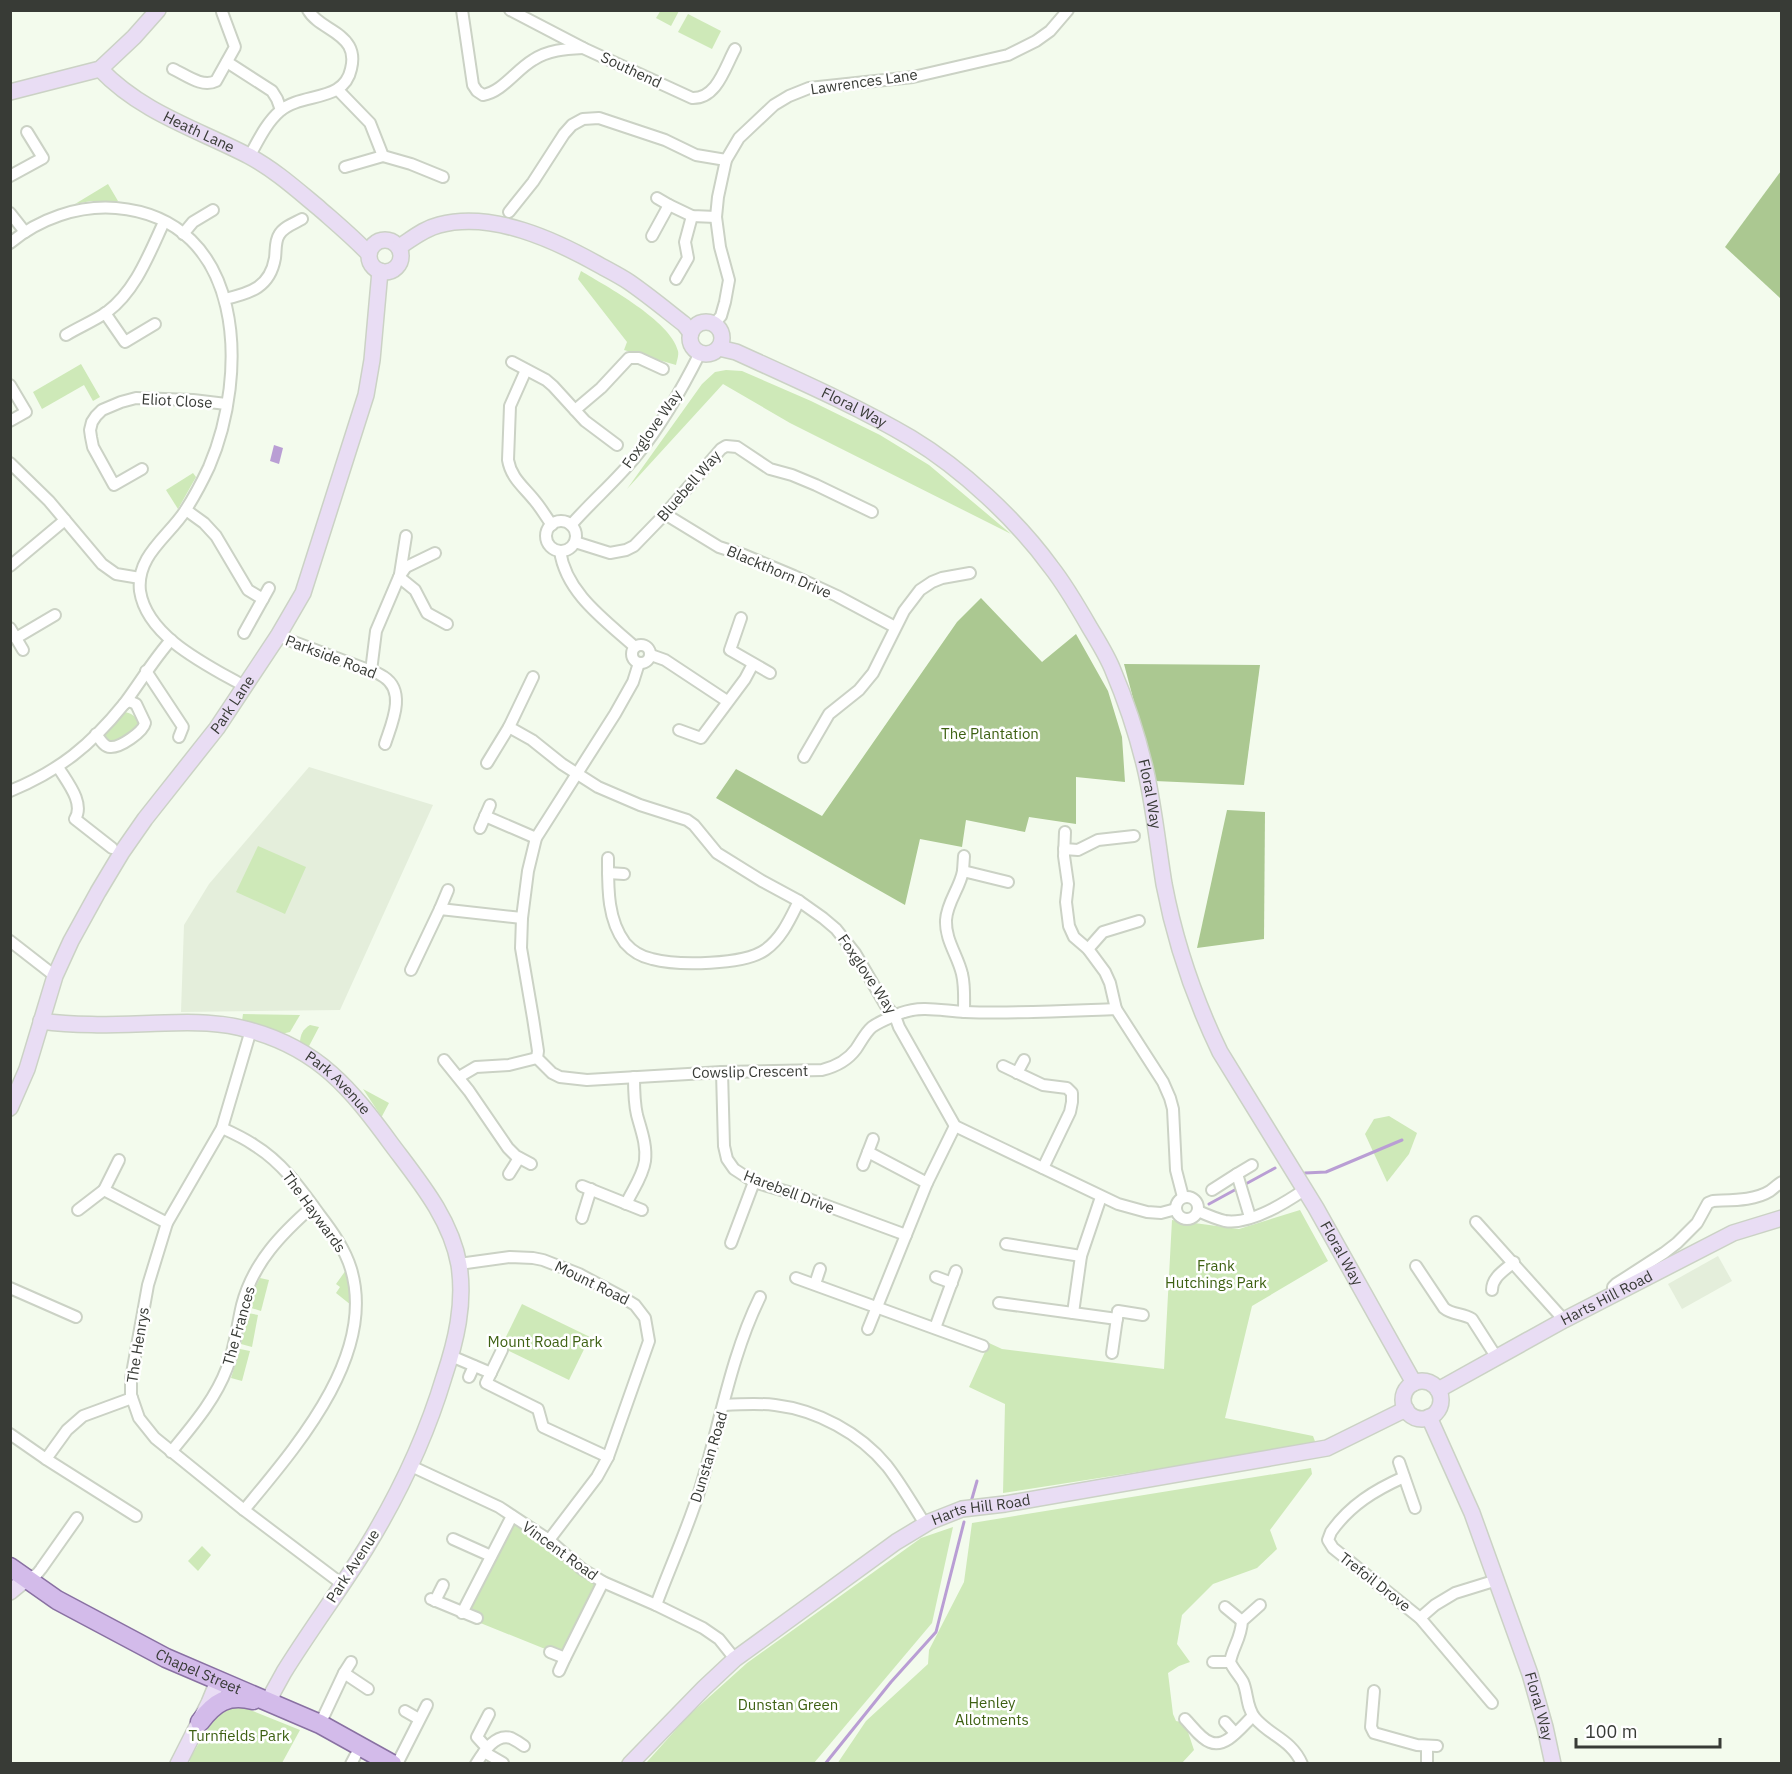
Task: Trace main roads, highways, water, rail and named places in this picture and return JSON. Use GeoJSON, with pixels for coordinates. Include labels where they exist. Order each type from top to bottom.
{"type":"FeatureCollection","features":[{"type":"Feature","properties":{"kind":"main road","name":"Chapel Street"},"geometry":{"type":"LineString","coordinates":[[10,1567],[57,1600],[146,1648],[190,1670],[320,1725],[361,1745],[392,1764]]}},
{"type":"Feature","properties":{"kind":"main road"},"geometry":{"type":"LineString","coordinates":[[200,1722],[214,1706],[225,1701],[240,1698],[268,1702]]}},
{"type":"Feature","properties":{"kind":"waterway"},"geometry":{"type":"LineString","coordinates":[[1305,1173],[1326,1172],[1402,1140]]}},
{"type":"Feature","properties":{"kind":"waterway"},"geometry":{"type":"LineString","coordinates":[[1209,1204],[1275,1168]]}},
{"type":"Feature","properties":{"kind":"waterway"},"geometry":{"type":"LineString","coordinates":[[971,1502],[977,1481]]}},
{"type":"Feature","properties":{"kind":"waterway"},"geometry":{"type":"LineString","coordinates":[[825,1764],[891,1682],[936,1632],[964,1522]]}},
{"type":"Feature","properties":{"kind":"park label","name":"The Plantation"},"geometry":{"type":"Point","coordinates":[990,734]}},
{"type":"Feature","properties":{"kind":"park label","name":"Frank Hutchings Park"},"geometry":{"type":"Point","coordinates":[1216,1274]}},
{"type":"Feature","properties":{"kind":"park label","name":"Mount Road Park"},"geometry":{"type":"Point","coordinates":[545,1342]}},
{"type":"Feature","properties":{"kind":"park label","name":"Dunstan Green"},"geometry":{"type":"Point","coordinates":[788,1705]}},
{"type":"Feature","properties":{"kind":"park label","name":"Henley Allotments"},"geometry":{"type":"Point","coordinates":[992,1712]}},
{"type":"Feature","properties":{"kind":"park label","name":"Turnfields Park"},"geometry":{"type":"Point","coordinates":[239,1736]}}]}
